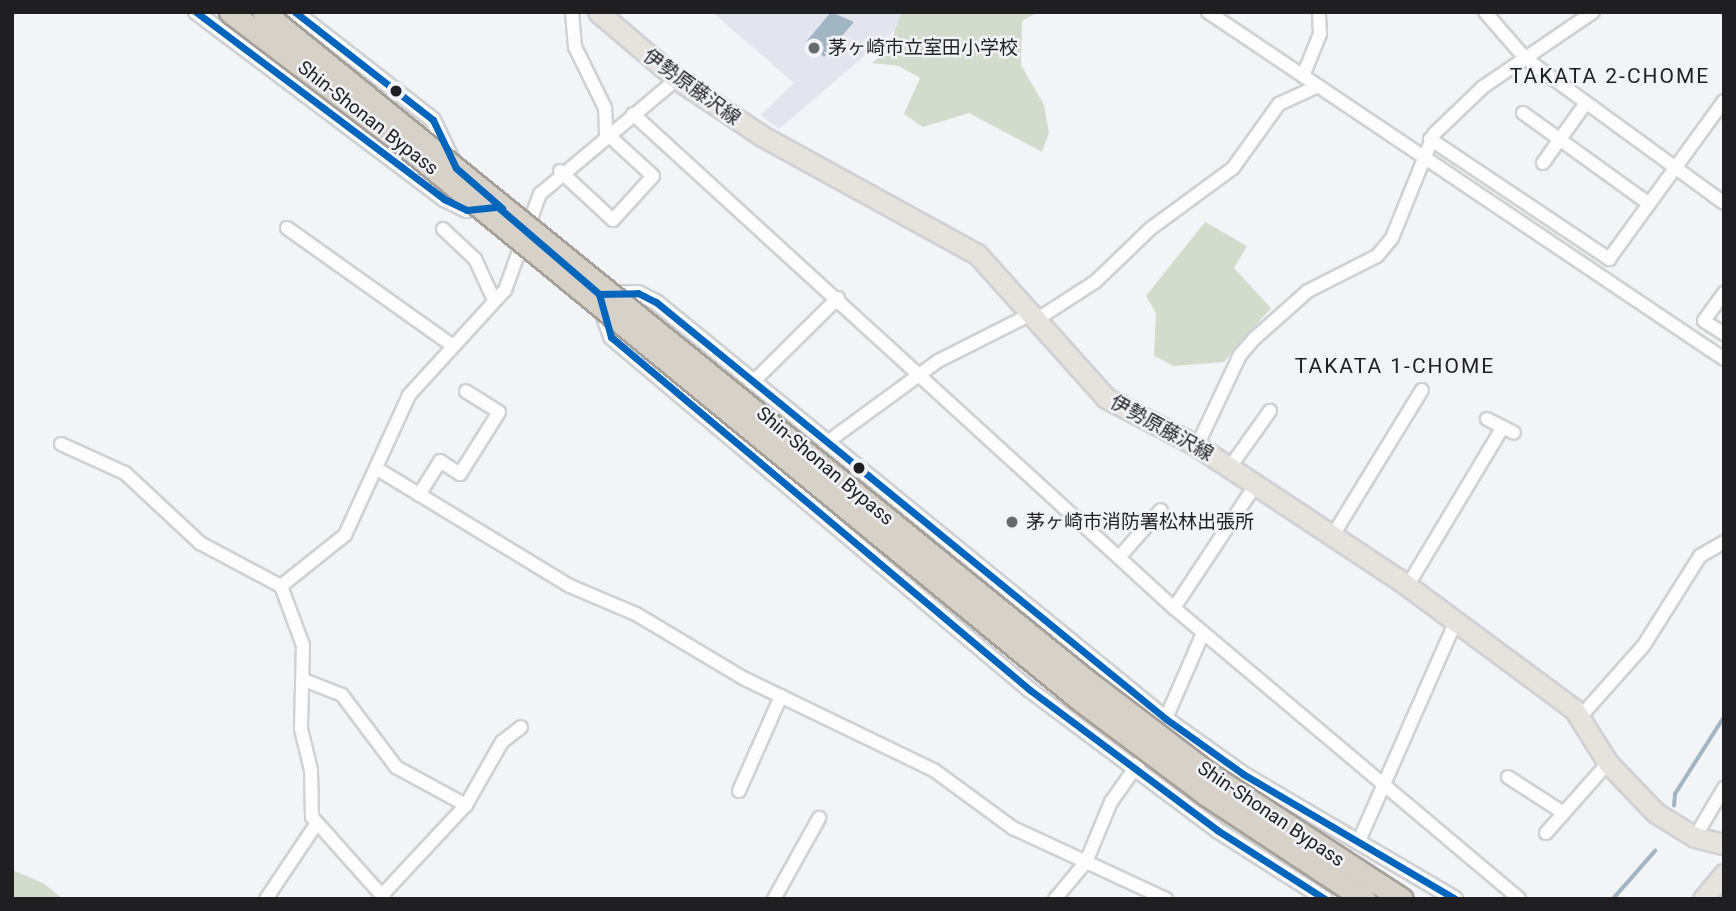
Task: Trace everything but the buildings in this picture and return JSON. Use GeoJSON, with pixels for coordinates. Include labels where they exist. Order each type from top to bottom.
{"type":"FeatureCollection","features":[{"type":"Feature","properties":{"kind":"highway","name":"Shin-Shonan Bypass"},"geometry":{"type":"LineString","coordinates":[[230,12],[402,143],[1080,700],[1205,794],[1364,899]]}},
{"type":"Feature","properties":{"kind":"highway","name":"Shin-Shonan Bypass"},"geometry":{"type":"LineString","coordinates":[[263,12],[1086,680],[1208,773],[1402,899]]}},
{"type":"Feature","properties":{"kind":"main road","name":"伊勢原藤沢線"},"geometry":{"type":"LineString","coordinates":[[597,12],[677,79],[762,136],[977,254],[1106,398],[1197,446],[1408,586],[1581,716],[1608,763],[1656,813],[1695,837],[1724,844]]}},
{"type":"Feature","properties":{"kind":"main road"},"geometry":{"type":"LineString","coordinates":[[1703,899],[1724,874]]}},
{"type":"Feature","properties":{"kind":"street"},"geometry":{"type":"LineString","coordinates":[[196,12],[444,200],[467,209],[498,207],[599,294],[611,337],[1030,690],[1136,770],[1325,899]]}},
{"type":"Feature","properties":{"kind":"street"},"geometry":{"type":"LineString","coordinates":[[295,12],[433,120],[456,168],[508,216]]}},
{"type":"Feature","properties":{"kind":"street"},"geometry":{"type":"LineString","coordinates":[[560,171],[612,220],[653,176],[606,133],[605,108],[575,47],[572,12]]}},
{"type":"Feature","properties":{"kind":"street"},"geometry":{"type":"LineString","coordinates":[[1208,12],[1724,359]]}},
{"type":"Feature","properties":{"kind":"street"},"geometry":{"type":"LineString","coordinates":[[1303,76],[1320,34],[1319,12]]}},
{"type":"Feature","properties":{"kind":"street"},"geometry":{"type":"LineString","coordinates":[[1485,12],[1525,58],[1724,203]]}},
{"type":"Feature","properties":{"kind":"street"},"geometry":{"type":"LineString","coordinates":[[1197,446],[1240,355],[1255,338],[1308,290],[1385,248],[1430,139],[1464,103],[1593,12]]}},
{"type":"Feature","properties":{"kind":"street"},"geometry":{"type":"LineString","coordinates":[[281,586],[345,535],[379,471],[409,395],[450,344],[505,290],[524,229],[540,194],[560,171],[677,79]]}},
{"type":"Feature","properties":{"kind":"street"},"geometry":{"type":"LineString","coordinates":[[782,479],[822,440],[917,376],[1088,288],[1143,235],[1233,168],[1279,104],[1318,86]]}},
{"type":"Feature","properties":{"kind":"street"},"geometry":{"type":"LineString","coordinates":[[1430,139],[1609,259],[1724,102]]}},
{"type":"Feature","properties":{"kind":"street"},"geometry":{"type":"LineString","coordinates":[[1543,163],[1586,103]]}},
{"type":"Feature","properties":{"kind":"street"},"geometry":{"type":"LineString","coordinates":[[1523,113],[1649,204]]}},
{"type":"Feature","properties":{"kind":"street"},"geometry":{"type":"LineString","coordinates":[[633,114],[838,298],[917,376],[1121,555],[1174,608],[1519,899]]}},
{"type":"Feature","properties":{"kind":"street"},"geometry":{"type":"LineString","coordinates":[[287,228],[450,344]]}},
{"type":"Feature","properties":{"kind":"street"},"geometry":{"type":"LineString","coordinates":[[443,229],[475,259],[494,300]]}},
{"type":"Feature","properties":{"kind":"street"},"geometry":{"type":"LineString","coordinates":[[599,294],[638,293],[656,302],[1166,719],[1358,843],[1455,899]]}},
{"type":"Feature","properties":{"kind":"street"},"geometry":{"type":"LineString","coordinates":[[1724,293],[1704,321],[1724,334]]}},
{"type":"Feature","properties":{"kind":"street"},"geometry":{"type":"LineString","coordinates":[[752,383],[838,298]]}},
{"type":"Feature","properties":{"kind":"street"},"geometry":{"type":"LineString","coordinates":[[1333,535],[1422,390]]}},
{"type":"Feature","properties":{"kind":"street"},"geometry":{"type":"LineString","coordinates":[[419,495],[440,461],[460,474],[499,412],[466,391]]}},
{"type":"Feature","properties":{"kind":"street"},"geometry":{"type":"LineString","coordinates":[[1230,467],[1270,411]]}},
{"type":"Feature","properties":{"kind":"street"},"geometry":{"type":"LineString","coordinates":[[1408,586],[1509,430],[1487,419]]}},
{"type":"Feature","properties":{"kind":"street"},"geometry":{"type":"LineString","coordinates":[[61,444],[125,473],[200,543],[281,586],[299,627],[304,680],[301,729],[315,826],[384,896],[466,805],[502,742],[521,727]]}},
{"type":"Feature","properties":{"kind":"street"},"geometry":{"type":"LineString","coordinates":[[379,471],[570,586],[636,614],[781,696],[936,771],[1013,828],[1166,899]]}},
{"type":"Feature","properties":{"kind":"street"},"geometry":{"type":"LineString","coordinates":[[1174,608],[1256,484]]}},
{"type":"Feature","properties":{"kind":"street"},"geometry":{"type":"LineString","coordinates":[[1121,555],[1161,510]]}},
{"type":"Feature","properties":{"kind":"street"},"geometry":{"type":"LineString","coordinates":[[1581,716],[1644,645],[1700,556],[1724,541]]}},
{"type":"Feature","properties":{"kind":"street"},"geometry":{"type":"LineString","coordinates":[[1358,843],[1380,783],[1455,623]]}},
{"type":"Feature","properties":{"kind":"street"},"geometry":{"type":"LineString","coordinates":[[1055,899],[1086,862],[1111,802],[1136,770],[1166,719],[1203,633]]}},
{"type":"Feature","properties":{"kind":"street"},"geometry":{"type":"LineString","coordinates":[[304,680],[342,695],[396,767],[466,805]]}},
{"type":"Feature","properties":{"kind":"street"},"geometry":{"type":"LineString","coordinates":[[739,791],[781,696]]}},
{"type":"Feature","properties":{"kind":"street"},"geometry":{"type":"LineString","coordinates":[[1546,833],[1562,811],[1608,763]]}},
{"type":"Feature","properties":{"kind":"street"},"geometry":{"type":"LineString","coordinates":[[1508,777],[1562,811]]}},
{"type":"Feature","properties":{"kind":"street"},"geometry":{"type":"LineString","coordinates":[[1695,837],[1724,788]]}},
{"type":"Feature","properties":{"kind":"street"},"geometry":{"type":"LineString","coordinates":[[774,899],[819,818]]}},
{"type":"Feature","properties":{"kind":"street"},"geometry":{"type":"LineString","coordinates":[[266,899],[315,826]]}},
{"type":"Feature","properties":{"kind":"shaded area","name":"茅ヶ崎市立室田小学校"},"geometry":{"type":"Polygon","coordinates":[[[712,12],[916,12],[779,129],[761,115],[794,83],[712,12]]]}},
{"type":"Feature","properties":{"kind":"shaded area"},"geometry":{"type":"Polygon","coordinates":[[[902,12],[1038,12],[1022,21],[1021,65],[1044,105],[1049,133],[1042,152],[969,113],[923,127],[904,114],[920,78],[899,66],[872,63],[888,49],[902,12]]]}},
{"type":"Feature","properties":{"kind":"shaded area"},"geometry":{"type":"Polygon","coordinates":[[[1205,222],[1247,246],[1234,268],[1271,308],[1224,362],[1174,366],[1154,356],[1156,313],[1146,296],[1205,222]]]}},
{"type":"Feature","properties":{"kind":"shaded area"},"geometry":{"type":"Polygon","coordinates":[[[12,870],[43,883],[63,899],[12,899],[12,870]]]}},
{"type":"Feature","properties":{"kind":"water"},"geometry":{"type":"Polygon","coordinates":[[[831,12],[854,22],[824,57],[806,42],[831,12]]]}},
{"type":"Feature","properties":{"kind":"waterway"},"geometry":{"type":"LineString","coordinates":[[1674,806],[1675,794],[1724,717]]}},
{"type":"Feature","properties":{"kind":"waterway"},"geometry":{"type":"LineString","coordinates":[[1613,899],[1655,851]]}},
{"type":"Feature","properties":{"kind":"transit line"},"geometry":{"type":"LineString","coordinates":[[196,12],[444,199],[467,210],[498,207],[599,294],[638,293],[656,302],[1166,719],[1243,774],[1455,899]]}},
{"type":"Feature","properties":{"kind":"transit line"},"geometry":{"type":"LineString","coordinates":[[295,12],[433,120],[456,168],[502,208]]}},
{"type":"Feature","properties":{"kind":"transit line"},"geometry":{"type":"LineString","coordinates":[[599,294],[611,337],[1030,690],[1217,830],[1325,899]]}},
{"type":"Feature","properties":{"kind":"place","name":"茅ヶ崎市立室田小学校"},"geometry":{"type":"Point","coordinates":[814,48]}},
{"type":"Feature","properties":{"kind":"place","name":"茅ヶ崎市消防署松林出張所"},"geometry":{"type":"Point","coordinates":[1012,522]}},
{"type":"Feature","properties":{"kind":"district","name":"TAKATA 2-CHOME"},"geometry":{"type":"Point","coordinates":[1610,76]}},
{"type":"Feature","properties":{"kind":"district","name":"TAKATA 1-CHOME"},"geometry":{"type":"Point","coordinates":[1395,366]}}]}
